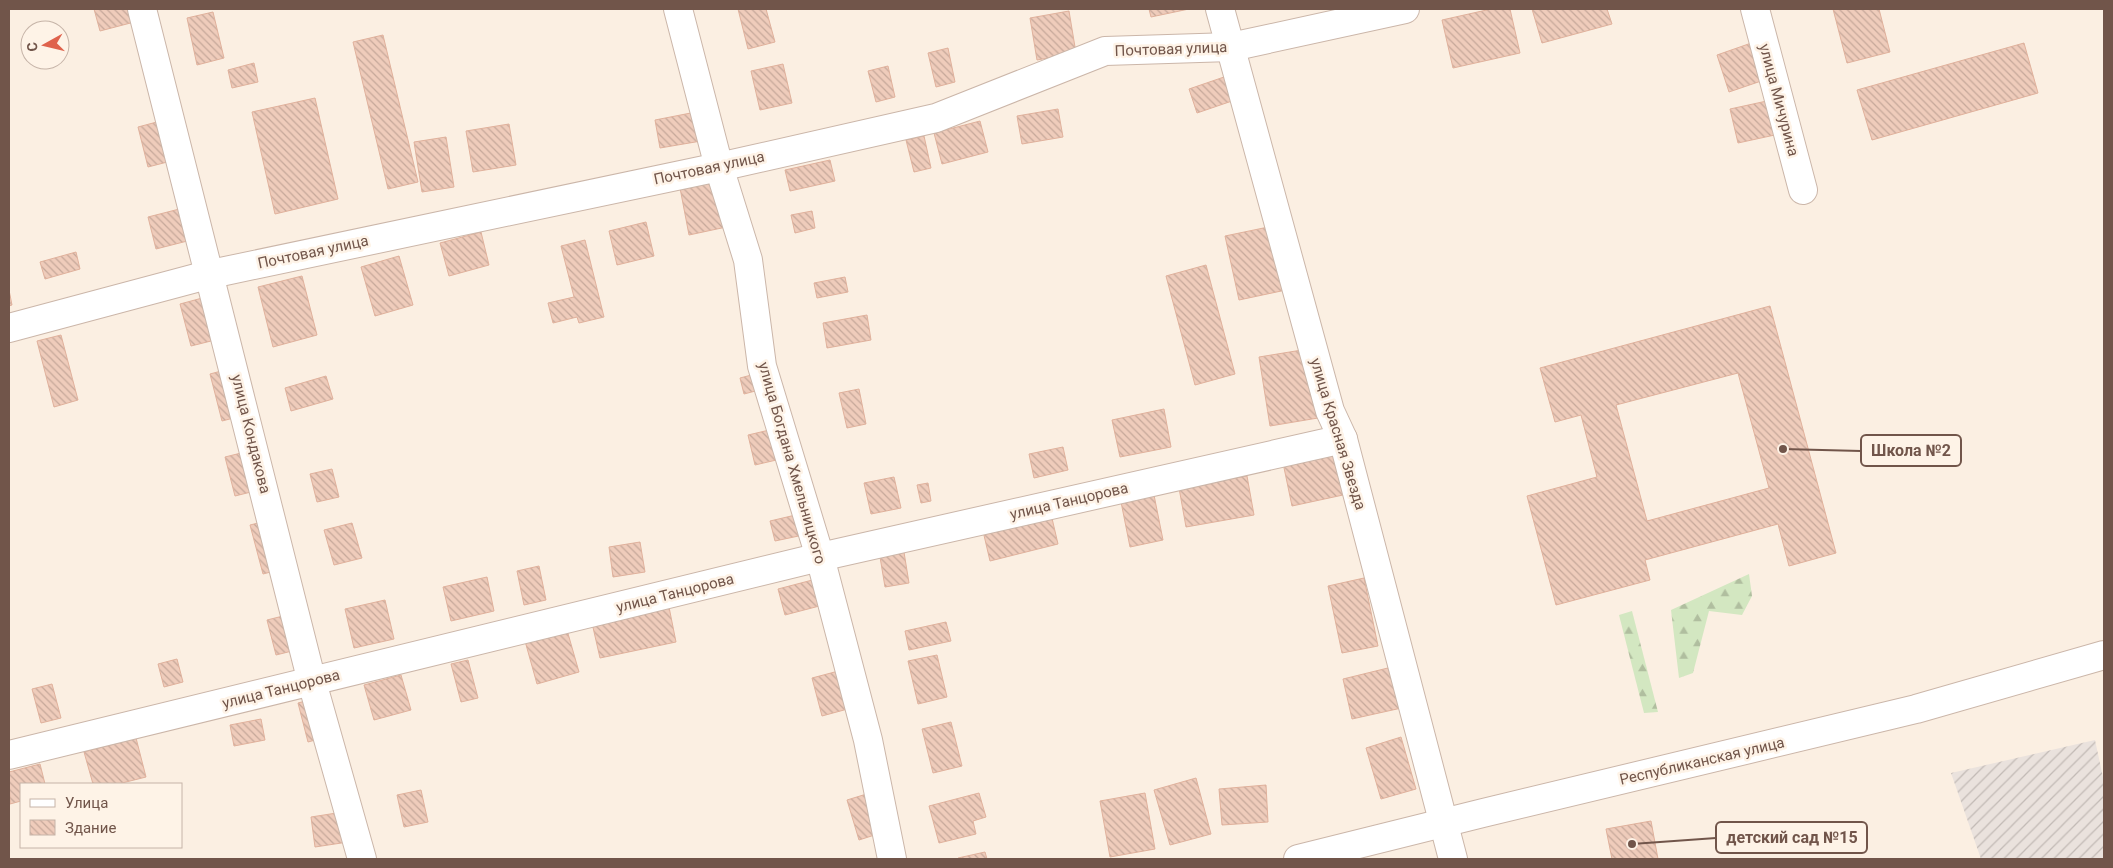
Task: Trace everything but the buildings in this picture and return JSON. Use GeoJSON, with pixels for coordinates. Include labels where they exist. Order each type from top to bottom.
{"type":"FeatureCollection","features":[{"type":"Feature","properties":{"kind":"street","name":"улица Кондакова"},"geometry":{"type":"LineString","coordinates":[[142,9],[211,274],[312,682],[362,859]]}},
{"type":"Feature","properties":{"kind":"street","name":"улица Богдана Хмельницкого"},"geometry":{"type":"LineString","coordinates":[[678,9],[719,166],[748,260],[762,366],[820,557],[868,740],[892,859]]}},
{"type":"Feature","properties":{"kind":"street","name":"улица Красная Звезда"},"geometry":{"type":"LineString","coordinates":[[1220,9],[1330,411],[1343,439],[1454,859]]}},
{"type":"Feature","properties":{"kind":"street","name":"Почтовая улица"},"geometry":{"type":"LineString","coordinates":[[9,328],[211,274],[936,118],[1105,51],[1231,47],[1405,9]]}},
{"type":"Feature","properties":{"kind":"street","name":"улица Мичурина"},"geometry":{"type":"LineString","coordinates":[[1755,9],[1803,190]]}},
{"type":"Feature","properties":{"kind":"street","name":"улица Танцорова"},"geometry":{"type":"LineString","coordinates":[[9,755],[820,557],[1343,439]]}},
{"type":"Feature","properties":{"kind":"street","name":"Республиканская улица"},"geometry":{"type":"LineString","coordinates":[[1298,859],[1444,824],[1493,810],[1916,710],[2104,655]]}},
{"type":"Feature","properties":{"kind":"shaded area"},"geometry":{"type":"Polygon","coordinates":[[[2095,740],[2104,782],[2104,859],[1981,859],[1951,773],[2095,740]]]}},
{"type":"Feature","properties":{"kind":"green space"},"geometry":{"type":"Polygon","coordinates":[[[1749,574],[1752,596],[1742,615],[1709,611],[1693,673],[1679,678],[1671,610],[1749,574]]]}},
{"type":"Feature","properties":{"kind":"green space"},"geometry":{"type":"Polygon","coordinates":[[[1632,611],[1658,712],[1644,713],[1619,615],[1632,611]]]}},
{"type":"Feature","properties":{"kind":"place","name":"Школа №2"},"geometry":{"type":"Point","coordinates":[1783,449]}},
{"type":"Feature","properties":{"kind":"place","name":"детский сад №15"},"geometry":{"type":"Point","coordinates":[1632,844]}}]}
